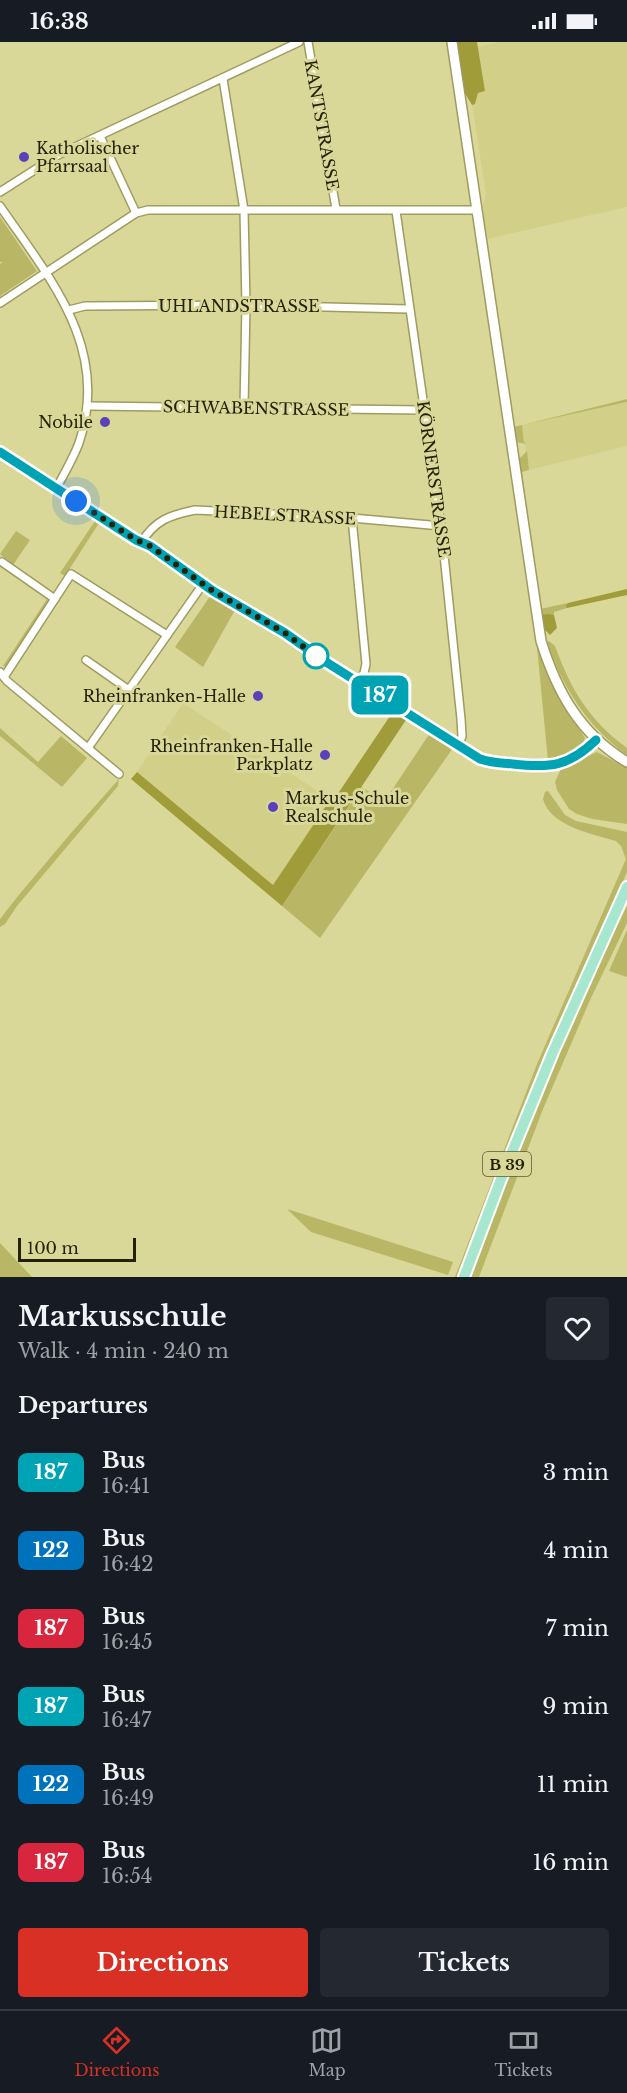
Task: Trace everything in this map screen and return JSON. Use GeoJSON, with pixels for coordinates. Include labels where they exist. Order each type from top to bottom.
{"type":"FeatureCollection","features":[{"type":"Feature","properties":{"kind":"main road","name":"B 39"},"geometry":{"type":"LineString","coordinates":[[464,1277],[553,1052],[627,887]]}},
{"type":"Feature","properties":{"kind":"street"},"geometry":{"type":"LineString","coordinates":[[0,192],[58,156],[299,42]]}},
{"type":"Feature","properties":{"kind":"street","name":"KANTSTRASSE"},"geometry":{"type":"LineString","coordinates":[[308,42],[336,209]]}},
{"type":"Feature","properties":{"kind":"street"},"geometry":{"type":"LineString","coordinates":[[452,42],[541,641],[550,671],[570,708],[596,740],[627,762]]}},
{"type":"Feature","properties":{"kind":"street"},"geometry":{"type":"LineString","coordinates":[[223,79],[244,210],[246,305],[244,407]]}},
{"type":"Feature","properties":{"kind":"street"},"geometry":{"type":"LineString","coordinates":[[100,135],[136,213]]}},
{"type":"Feature","properties":{"kind":"street"},"geometry":{"type":"LineString","coordinates":[[0,206],[69,310],[77,330],[87,372],[87,406],[78,444],[56,489]]}},
{"type":"Feature","properties":{"kind":"street"},"geometry":{"type":"LineString","coordinates":[[0,303],[136,213],[161,209],[476,210]]}},
{"type":"Feature","properties":{"kind":"street","name":"KÖRNERSTRASSE"},"geometry":{"type":"LineString","coordinates":[[396,211],[408,309],[441,526],[461,719],[462,736],[458,747]]}},
{"type":"Feature","properties":{"kind":"street","name":"UHLANDSTRASSE"},"geometry":{"type":"LineString","coordinates":[[69,310],[85,306],[246,305],[408,309]]}},
{"type":"Feature","properties":{"kind":"street","name":"SCHWABENSTRASSE"},"geometry":{"type":"LineString","coordinates":[[87,406],[425,410]]}},
{"type":"Feature","properties":{"kind":"street"},"geometry":{"type":"LineString","coordinates":[[0,452],[141,543],[154,549],[203,584],[285,633],[309,651],[458,747],[491,763],[548,766],[564,764],[582,753],[596,740]]}},
{"type":"Feature","properties":{"kind":"street","name":"HEBELSTRASSE"},"geometry":{"type":"LineString","coordinates":[[141,543],[157,522],[179,513],[195,510],[352,518],[441,526]]}},
{"type":"Feature","properties":{"kind":"street"},"geometry":{"type":"LineString","coordinates":[[352,518],[366,664],[359,682]]}},
{"type":"Feature","properties":{"kind":"street"},"geometry":{"type":"LineString","coordinates":[[2,562],[55,599]]}},
{"type":"Feature","properties":{"kind":"street"},"geometry":{"type":"LineString","coordinates":[[119,774],[2,675],[71,574],[167,635]]}},
{"type":"Feature","properties":{"kind":"street"},"geometry":{"type":"LineString","coordinates":[[88,748],[203,584]]}},
{"type":"Feature","properties":{"kind":"street"},"geometry":{"type":"LineString","coordinates":[[86,660],[129,690]]}},
{"type":"Feature","properties":{"kind":"shaded area"},"geometry":{"type":"Polygon","coordinates":[[[456,42],[477,42],[485,91],[478,93],[475,104],[472,105],[463,90],[456,42]]]}},
{"type":"Feature","properties":{"kind":"shaded area"},"geometry":{"type":"Polygon","coordinates":[[[499,42],[627,42],[627,207],[487,239],[481,211],[486,194],[472,105],[475,104],[478,93],[485,91],[478,47],[499,42]]]}},
{"type":"Feature","properties":{"kind":"shaded area"},"geometry":{"type":"Polygon","coordinates":[[[0,217],[37,271],[0,296],[0,264],[3,262],[0,262],[0,217]]]}},
{"type":"Feature","properties":{"kind":"shaded area"},"geometry":{"type":"Polygon","coordinates":[[[627,399],[627,402],[522,425],[627,399]]]}},
{"type":"Feature","properties":{"kind":"shaded area"},"geometry":{"type":"Polygon","coordinates":[[[627,402],[627,446],[529,470],[522,425],[627,402]]]}},
{"type":"Feature","properties":{"kind":"shaded area"},"geometry":{"type":"Polygon","coordinates":[[[522,425],[526,444],[516,442],[514,427],[522,425]]]}},
{"type":"Feature","properties":{"kind":"shaded area"},"geometry":{"type":"Polygon","coordinates":[[[527,451],[529,470],[522,472],[540,606],[518,460],[527,451]]]}},
{"type":"Feature","properties":{"kind":"shaded area"},"geometry":{"type":"Polygon","coordinates":[[[95,521],[99,523],[65,576],[60,573],[95,521]]]}},
{"type":"Feature","properties":{"kind":"shaded area"},"geometry":{"type":"Polygon","coordinates":[[[16,531],[30,540],[13,565],[0,554],[16,531]]]}},
{"type":"Feature","properties":{"kind":"shaded area"},"geometry":{"type":"Polygon","coordinates":[[[627,589],[627,595],[567,608],[566,606],[568,603],[627,589]]]}},
{"type":"Feature","properties":{"kind":"shaded area"},"geometry":{"type":"Polygon","coordinates":[[[211,595],[235,610],[203,667],[175,647],[211,595]]]}},
{"type":"Feature","properties":{"kind":"shaded area"},"geometry":{"type":"Polygon","coordinates":[[[47,599],[48,601],[6,666],[3,666],[47,599]]]}},
{"type":"Feature","properties":{"kind":"shaded area"},"geometry":{"type":"Polygon","coordinates":[[[568,603],[567,608],[554,612],[554,615],[550,614],[544,629],[546,633],[543,629],[540,609],[568,603]]]}},
{"type":"Feature","properties":{"kind":"shaded area"},"geometry":{"type":"Polygon","coordinates":[[[541,615],[554,615],[557,628],[550,635],[544,629],[541,615]]]}},
{"type":"Feature","properties":{"kind":"shaded area"},"geometry":{"type":"Polygon","coordinates":[[[547,642],[555,646],[568,677],[583,703],[602,726],[627,748],[627,755],[600,732],[578,705],[553,659],[547,642]]]}},
{"type":"Feature","properties":{"kind":"shaded area"},"geometry":{"type":"Polygon","coordinates":[[[537,647],[556,692],[585,738],[581,748],[563,759],[548,761],[537,647]]]}},
{"type":"Feature","properties":{"kind":"shaded area"},"geometry":{"type":"Polygon","coordinates":[[[183,703],[333,801],[326,806],[273,885],[137,772],[183,703]]]}},
{"type":"Feature","properties":{"kind":"shaded area"},"geometry":{"type":"Polygon","coordinates":[[[392,713],[406,720],[282,906],[131,779],[137,772],[273,885],[392,713]]]}},
{"type":"Feature","properties":{"kind":"shaded area"},"geometry":{"type":"Polygon","coordinates":[[[0,728],[38,762],[61,736],[87,758],[62,787],[0,736],[0,728]]]}},
{"type":"Feature","properties":{"kind":"shaded area"},"geometry":{"type":"Polygon","coordinates":[[[430,733],[453,748],[320,938],[282,906],[362,787],[384,802],[430,733]]]}},
{"type":"Feature","properties":{"kind":"shaded area"},"geometry":{"type":"Polygon","coordinates":[[[597,752],[627,768],[627,824],[592,819],[577,814],[569,809],[557,790],[555,782],[561,769],[597,752]]]}},
{"type":"Feature","properties":{"kind":"shaded area"},"geometry":{"type":"Polygon","coordinates":[[[119,779],[118,786],[17,906],[5,924],[0,927],[0,919],[18,896],[119,779]]]}},
{"type":"Feature","properties":{"kind":"shaded area"},"geometry":{"type":"Polygon","coordinates":[[[548,791],[565,815],[576,821],[627,832],[627,872],[578,986],[461,1277],[455,1277],[537,1064],[626,859],[621,846],[616,841],[573,828],[554,816],[543,799],[545,792],[548,791]]]}},
{"type":"Feature","properties":{"kind":"shaded area"},"geometry":{"type":"Polygon","coordinates":[[[627,906],[627,923],[590,1000],[543,1109],[479,1277],[470,1277],[531,1116],[598,964],[627,906]]]}},
{"type":"Feature","properties":{"kind":"shaded area"},"geometry":{"type":"Polygon","coordinates":[[[627,930],[627,977],[609,971],[627,930]]]}},
{"type":"Feature","properties":{"kind":"shaded area"},"geometry":{"type":"Polygon","coordinates":[[[287,1209],[453,1262],[448,1275],[311,1232],[287,1209]]]}},
{"type":"Feature","properties":{"kind":"shaded area"},"geometry":{"type":"Polygon","coordinates":[[[0,1243],[32,1277],[0,1277],[0,1243]]]}},
{"type":"Feature","properties":{"kind":"bus line","name":"187"},"geometry":{"type":"LineString","coordinates":[[0,452],[104,520],[150,546],[213,591],[285,633],[296,643],[346,676],[480,759],[491,763],[526,766],[564,764],[582,753],[596,740]]}},
{"type":"Feature","properties":{"kind":"place","name":"Katholischer Pfarrsaal"},"geometry":{"type":"Point","coordinates":[24,157]}},
{"type":"Feature","properties":{"kind":"place","name":"Nobile"},"geometry":{"type":"Point","coordinates":[105,422]}},
{"type":"Feature","properties":{"kind":"place","name":"Rheinfranken-Halle"},"geometry":{"type":"Point","coordinates":[258,696]}},
{"type":"Feature","properties":{"kind":"place","name":"Rheinfranken-Halle Parkplatz"},"geometry":{"type":"Point","coordinates":[325,755]}},
{"type":"Feature","properties":{"kind":"place","name":"Markus-Schule Realschule"},"geometry":{"type":"Point","coordinates":[273,807]}},
{"type":"Feature","properties":{"kind":"route"},"geometry":{"type":"LineString","coordinates":[[76,501],[136,540],[150,546],[213,591],[285,633],[316,656]]}}]}
